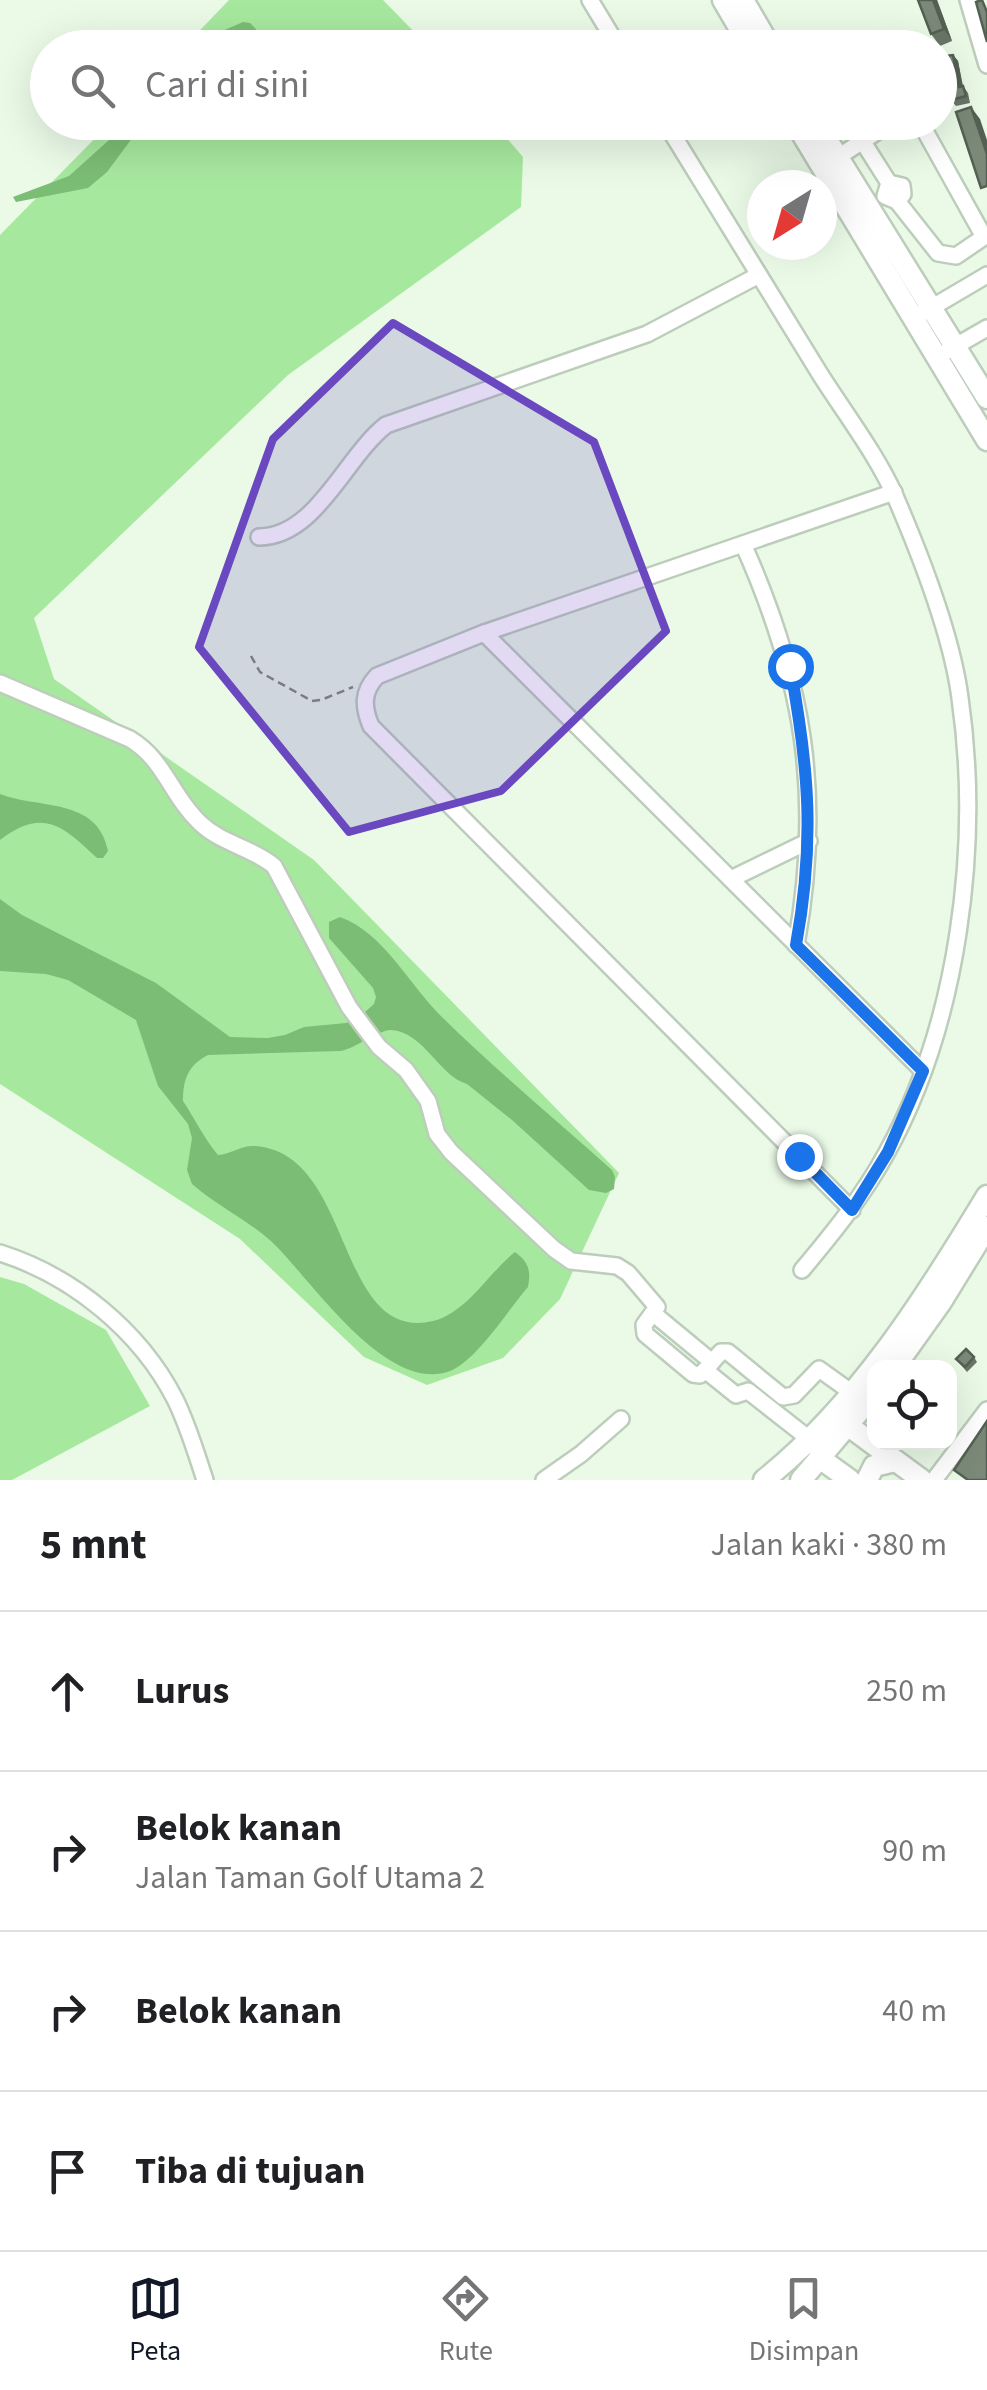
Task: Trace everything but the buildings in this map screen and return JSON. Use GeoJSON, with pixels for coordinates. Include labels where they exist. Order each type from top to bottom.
{"type":"FeatureCollection","features":[{"type":"Feature","properties":{"kind":"main road"},"geometry":{"type":"LineString","coordinates":[[723,0],[740,30]]}},
{"type":"Feature","properties":{"kind":"main road"},"geometry":{"type":"LineString","coordinates":[[743,0],[760,30]]}},
{"type":"Feature","properties":{"kind":"main road"},"geometry":{"type":"LineString","coordinates":[[807,140],[923,313]]}},
{"type":"Feature","properties":{"kind":"main road"},"geometry":{"type":"LineString","coordinates":[[827,140],[946,351],[975,377],[987,398]]}},
{"type":"Feature","properties":{"kind":"main road"},"geometry":{"type":"LineString","coordinates":[[946,351],[954,384],[987,440]]}},
{"type":"Feature","properties":{"kind":"main road"},"geometry":{"type":"LineString","coordinates":[[954,384],[964,377],[975,377]]}},
{"type":"Feature","properties":{"kind":"main road"},"geometry":{"type":"LineString","coordinates":[[764,1480],[851,1392],[926,1295],[987,1196]]}},
{"type":"Feature","properties":{"kind":"main road"},"geometry":{"type":"LineString","coordinates":[[900,1360],[987,1227]]}},
{"type":"Feature","properties":{"kind":"main road"},"geometry":{"type":"LineString","coordinates":[[801,1480],[867,1404]]}},
{"type":"Feature","properties":{"kind":"main road"},"geometry":{"type":"LineString","coordinates":[[829,1417],[819,1442],[821,1459],[850,1480]]}},
{"type":"Feature","properties":{"kind":"main road"},"geometry":{"type":"LineString","coordinates":[[850,1427],[922,1480]]}},
{"type":"Feature","properties":{"kind":"main road"},"geometry":{"type":"LineString","coordinates":[[867,1480],[874,1466],[895,1461]]}},
{"type":"Feature","properties":{"kind":"street"},"geometry":{"type":"LineString","coordinates":[[590,0],[608,30]]}},
{"type":"Feature","properties":{"kind":"street"},"geometry":{"type":"LineString","coordinates":[[968,0],[987,65]]}},
{"type":"Feature","properties":{"kind":"street"},"geometry":{"type":"LineString","coordinates":[[676,140],[894,492],[934,598],[960,695],[967,790],[964,896],[946,989],[923,1071],[888,1152],[852,1210],[802,1270]]}},
{"type":"Feature","properties":{"kind":"street"},"geometry":{"type":"LineString","coordinates":[[838,157],[866,140]]}},
{"type":"Feature","properties":{"kind":"street"},"geometry":{"type":"LineString","coordinates":[[863,142],[889,183],[885,196],[897,201],[934,250],[944,256],[956,256],[986,236],[930,140]]}},
{"type":"Feature","properties":{"kind":"street"},"geometry":{"type":"LineString","coordinates":[[259,537],[281,535],[308,515],[386,425],[646,334],[758,275]]}},
{"type":"Feature","properties":{"kind":"street"},"geometry":{"type":"LineString","coordinates":[[923,313],[987,275]]}},
{"type":"Feature","properties":{"kind":"street"},"geometry":{"type":"LineString","coordinates":[[946,351],[987,328]]}},
{"type":"Feature","properties":{"kind":"street"},"geometry":{"type":"LineString","coordinates":[[852,1210],[371,726],[364,697],[377,676],[484,633],[894,492]]}},
{"type":"Feature","properties":{"kind":"street"},"geometry":{"type":"LineString","coordinates":[[743,544],[768,598],[790,666],[804,738],[810,841],[796,945]]}},
{"type":"Feature","properties":{"kind":"street"},"geometry":{"type":"LineString","coordinates":[[484,633],[923,1071]]}},
{"type":"Feature","properties":{"kind":"street"},"geometry":{"type":"LineString","coordinates":[[0,684],[146,748],[194,818],[214,836],[258,853],[274,866],[349,1007],[380,1047],[406,1070],[428,1101],[437,1134],[451,1152],[525,1225],[571,1262],[617,1266],[628,1273],[657,1307],[644,1325],[645,1334],[693,1374],[700,1375],[721,1352],[728,1352],[788,1398],[819,1369],[851,1392]]}},
{"type":"Feature","properties":{"kind":"street"},"geometry":{"type":"LineString","coordinates":[[731,879],[810,841]]}},
{"type":"Feature","properties":{"kind":"street"},"geometry":{"type":"LineString","coordinates":[[0,1253],[22,1260],[78,1290],[117,1322],[150,1360],[175,1398],[205,1480]]}},
{"type":"Feature","properties":{"kind":"street"},"geometry":{"type":"LineString","coordinates":[[708,1366],[736,1396],[748,1391],[759,1378]]}},
{"type":"Feature","properties":{"kind":"street"},"geometry":{"type":"LineString","coordinates":[[748,1391],[808,1438]]}},
{"type":"Feature","properties":{"kind":"street"},"geometry":{"type":"LineString","coordinates":[[934,1480],[986,1412]]}},
{"type":"Feature","properties":{"kind":"street"},"geometry":{"type":"LineString","coordinates":[[544,1480],[620,1419]]}},
{"type":"Feature","properties":{"kind":"path"},"geometry":{"type":"LineString","coordinates":[[252,656],[260,672],[312,700],[321,700],[377,676]]}},
{"type":"Feature","properties":{"kind":"highlighted area"},"geometry":{"type":"Polygon","coordinates":[[[393,323],[594,442],[666,631],[501,791],[349,832],[199,647],[273,439],[393,323]]]}},
{"type":"Feature","properties":{"kind":"shaded area"},"geometry":{"type":"Polygon","coordinates":[[[229,0],[383,0],[412,30],[200,30],[229,0]]]}},
{"type":"Feature","properties":{"kind":"shaded area"},"geometry":{"type":"Polygon","coordinates":[[[243,22],[256,29],[256,30],[225,30],[243,22]]]}},
{"type":"Feature","properties":{"kind":"shaded area"},"geometry":{"type":"Polygon","coordinates":[[[93,140],[508,140],[523,157],[521,207],[288,375],[34,618],[54,679],[314,860],[619,1173],[560,1299],[503,1358],[427,1385],[364,1357],[240,1239],[0,1084],[0,235],[93,140]]]}},
{"type":"Feature","properties":{"kind":"shaded area"},"geometry":{"type":"Polygon","coordinates":[[[109,140],[131,140],[107,172],[88,188],[16,202],[13,197],[69,176],[109,140]]]}},
{"type":"Feature","properties":{"kind":"shaded area"},"geometry":{"type":"Polygon","coordinates":[[[0,794],[79,813],[102,834],[108,851],[103,858],[97,858],[63,830],[41,823],[29,824],[0,840],[0,794]]]}},
{"type":"Feature","properties":{"kind":"shaded area"},"geometry":{"type":"Polygon","coordinates":[[[0,899],[22,915],[156,983],[230,1037],[268,1038],[304,1027],[346,1023],[374,1004],[373,988],[329,938],[329,922],[340,917],[371,935],[444,1019],[612,1170],[614,1189],[606,1193],[589,1190],[512,1120],[403,1033],[387,1030],[341,1051],[208,1055],[196,1063],[186,1080],[183,1101],[213,1149],[218,1155],[255,1146],[287,1156],[311,1180],[360,1278],[378,1304],[401,1320],[433,1321],[445,1317],[467,1301],[515,1252],[526,1263],[528,1287],[470,1357],[450,1371],[426,1374],[401,1366],[351,1329],[272,1242],[192,1184],[187,1170],[192,1138],[188,1124],[158,1086],[136,1020],[68,980],[46,974],[0,971],[0,899]]]}},
{"type":"Feature","properties":{"kind":"shaded area"},"geometry":{"type":"Polygon","coordinates":[[[0,1277],[24,1284],[106,1330],[150,1406],[12,1480],[0,1480],[0,1277]]]}},
{"type":"Feature","properties":{"kind":"route"},"geometry":{"type":"LineString","coordinates":[[790,666],[804,738],[810,822],[806,890],[796,945],[923,1071],[888,1152],[852,1210],[799,1156]]}}]}
